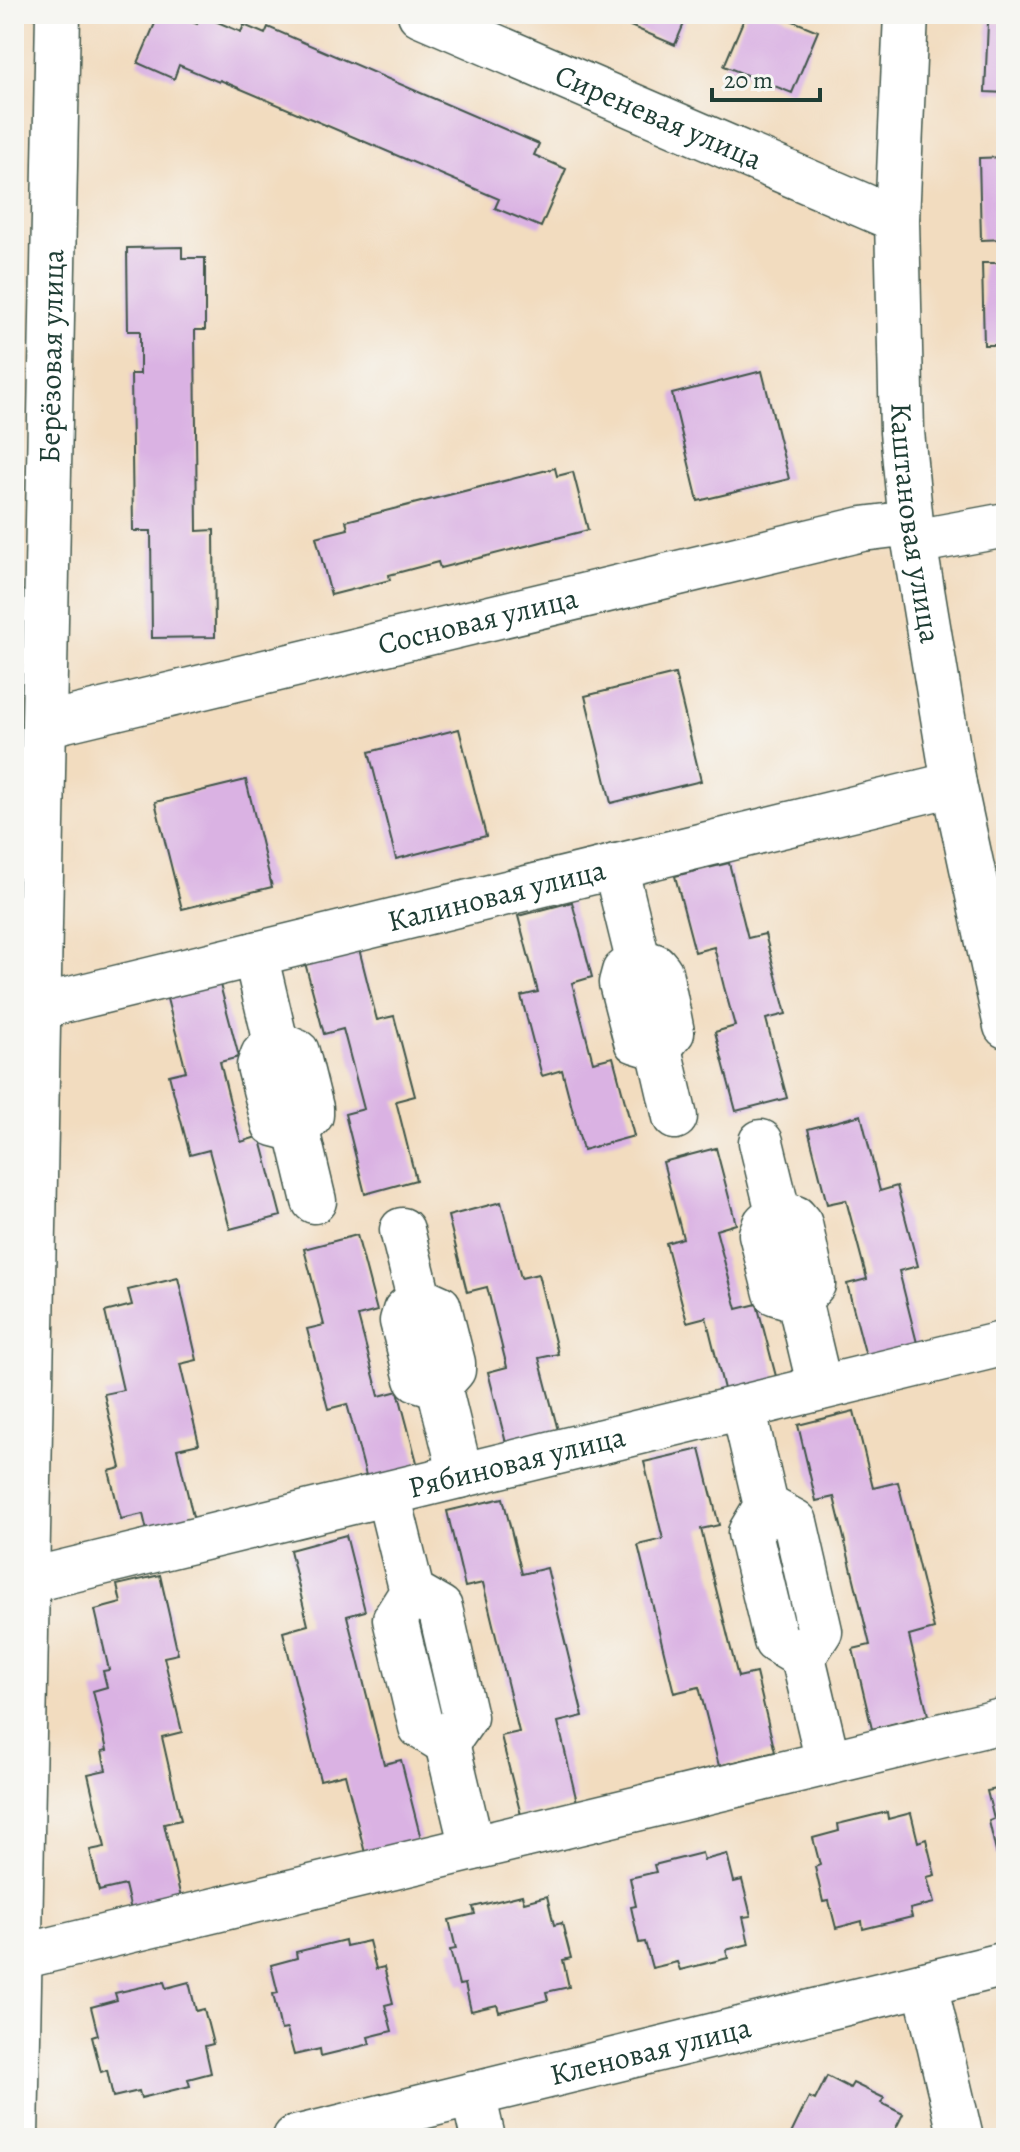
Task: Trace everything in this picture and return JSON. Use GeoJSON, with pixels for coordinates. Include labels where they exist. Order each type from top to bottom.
{"type":"FeatureCollection","features":[{"type":"Feature","properties":{"kind":"street","name":"Берёзовая улица"},"geometry":{"type":"LineString","coordinates":[[16,2138],[58,14]]}},
{"type":"Feature","properties":{"kind":"street","name":"Сиреневая улица"},"geometry":{"type":"LineString","coordinates":[[420,14],[897,220]]}},
{"type":"Feature","properties":{"kind":"street","name":"Каштановая улица"},"geometry":{"type":"LineString","coordinates":[[906,14],[897,220],[902,432],[913,532],[954,784],[1006,1026]]}},
{"type":"Feature","properties":{"kind":"street","name":"Сосновая улица"},"geometry":{"type":"LineString","coordinates":[[44,725],[850,532],[913,532],[1006,525]]}},
{"type":"Feature","properties":{"kind":"street","name":"Калиновая улица"},"geometry":{"type":"LineString","coordinates":[[38,1007],[954,784]]}},
{"type":"Feature","properties":{"kind":"street"},"geometry":{"type":"LineString","coordinates":[[615,866],[638,960],[624,972],[621,983],[636,1041],[659,1048],[675,1117]]}},
{"type":"Feature","properties":{"kind":"street"},"geometry":{"type":"LineString","coordinates":[[255,954],[276,1043],[263,1055],[259,1066],[274,1124],[297,1130],[314,1201]]}},
{"type":"Feature","properties":{"kind":"street"},"geometry":{"type":"LineString","coordinates":[[761,1142],[778,1212],[765,1224],[761,1234],[776,1293],[799,1300],[820,1388]]}},
{"type":"Feature","properties":{"kind":"street"},"geometry":{"type":"LineString","coordinates":[[402,1230],[419,1298],[405,1311],[402,1321],[417,1379],[439,1386],[461,1476]]}},
{"type":"Feature","properties":{"kind":"street","name":"Рябиновая улица"},"geometry":{"type":"LineString","coordinates":[[27,1581],[1006,1343]]}},
{"type":"Feature","properties":{"kind":"street"},"geometry":{"type":"LineString","coordinates":[[743,1407],[766,1506],[750,1533],[776,1641],[803,1657],[828,1762]]}},
{"type":"Feature","properties":{"kind":"street"},"geometry":{"type":"LineString","coordinates":[[388,1494],[412,1592],[395,1619],[421,1727],[447,1743],[472,1848]]}},
{"type":"Feature","properties":{"kind":"street"},"geometry":{"type":"LineString","coordinates":[[20,1957],[1006,1720]]}},
{"type":"Feature","properties":{"kind":"street","name":"Кленовая улица"},"geometry":{"type":"LineString","coordinates":[[295,2138],[1006,1964]]}},
{"type":"Feature","properties":{"kind":"street"},"geometry":{"type":"LineString","coordinates":[[925,1984],[961,2138]]}},
{"type":"Feature","properties":{"kind":"street"},"geometry":{"type":"LineString","coordinates":[[473,2094],[483,2138]]}},
{"type":"Feature","properties":{"kind":"building"},"geometry":{"type":"Polygon","coordinates":[[[159,14],[173,14],[197,24],[201,15],[241,32],[244,25],[265,34],[268,27],[539,144],[534,155],[566,169],[541,227],[495,208],[499,199],[220,80],[179,65],[174,79],[138,63],[159,14]]]}},
{"type":"Feature","properties":{"kind":"building"},"geometry":{"type":"Polygon","coordinates":[[[602,14],[688,14],[675,45],[602,14]]]}},
{"type":"Feature","properties":{"kind":"building"},"geometry":{"type":"Polygon","coordinates":[[[746,14],[776,14],[818,31],[792,93],[724,66],[746,14]]]}},
{"type":"Feature","properties":{"kind":"building"},"geometry":{"type":"Polygon","coordinates":[[[988,22],[1006,23],[1006,93],[985,92],[988,22]]]}},
{"type":"Feature","properties":{"kind":"building"},"geometry":{"type":"Polygon","coordinates":[[[1006,157],[1006,239],[981,240],[979,158],[1006,157]]]}},
{"type":"Feature","properties":{"kind":"building"},"geometry":{"type":"Polygon","coordinates":[[[182,247],[182,258],[205,258],[205,330],[195,330],[197,531],[214,530],[215,637],[152,638],[151,531],[133,531],[131,374],[140,374],[140,331],[128,331],[127,248],[182,247]]]}},
{"type":"Feature","properties":{"kind":"building"},"geometry":{"type":"Polygon","coordinates":[[[982,263],[1006,263],[1006,345],[984,345],[982,263]]]}},
{"type":"Feature","properties":{"kind":"building"},"geometry":{"type":"Polygon","coordinates":[[[762,371],[789,479],[698,501],[672,394],[762,371]]]}},
{"type":"Feature","properties":{"kind":"building"},"geometry":{"type":"Polygon","coordinates":[[[555,468],[557,476],[573,472],[588,530],[440,568],[438,562],[389,575],[390,580],[331,595],[316,537],[348,529],[346,521],[555,468]]]}},
{"type":"Feature","properties":{"kind":"building"},"geometry":{"type":"Polygon","coordinates":[[[675,674],[701,781],[611,803],[585,696],[675,674]]]}},
{"type":"Feature","properties":{"kind":"building"},"geometry":{"type":"Polygon","coordinates":[[[459,729],[486,836],[396,859],[369,752],[459,729]]]}},
{"type":"Feature","properties":{"kind":"building"},"geometry":{"type":"Polygon","coordinates":[[[246,780],[272,887],[182,909],[155,802],[246,780]]]}},
{"type":"Feature","properties":{"kind":"building"},"geometry":{"type":"Polygon","coordinates":[[[729,863],[748,938],[765,934],[786,1014],[766,1019],[787,1098],[736,1111],[715,1032],[735,1026],[714,947],[695,952],[675,876],[729,863]]]}},
{"type":"Feature","properties":{"kind":"building"},"geometry":{"type":"Polygon","coordinates":[[[572,902],[592,977],[572,983],[593,1062],[613,1057],[634,1136],[583,1150],[562,1070],[542,1076],[521,996],[538,992],[518,916],[572,902]]]}},
{"type":"Feature","properties":{"kind":"building"},"geometry":{"type":"Polygon","coordinates":[[[358,945],[377,1020],[394,1016],[415,1096],[396,1101],[416,1180],[365,1194],[345,1114],[364,1109],[343,1029],[324,1034],[304,959],[358,945]]]}},
{"type":"Feature","properties":{"kind":"building"},"geometry":{"type":"Polygon","coordinates":[[[219,981],[239,1057],[220,1062],[230,1102],[241,1142],[260,1136],[281,1216],[230,1229],[209,1150],[190,1155],[169,1075],[186,1071],[166,995],[219,981]]]}},
{"type":"Feature","properties":{"kind":"building"},"geometry":{"type":"Polygon","coordinates":[[[861,1115],[880,1191],[897,1186],[918,1266],[899,1271],[919,1351],[868,1364],[847,1284],[867,1279],[846,1200],[827,1204],[808,1129],[861,1115]]]}},
{"type":"Feature","properties":{"kind":"building"},"geometry":{"type":"Polygon","coordinates":[[[716,1148],[736,1224],[716,1230],[737,1309],[757,1304],[778,1384],[726,1397],[706,1317],[687,1322],[666,1243],[683,1238],[663,1162],[716,1148]]]}},
{"type":"Feature","properties":{"kind":"building"},"geometry":{"type":"Polygon","coordinates":[[[501,1202],[521,1278],[538,1274],[558,1354],[539,1358],[560,1438],[508,1451],[488,1372],[507,1367],[487,1287],[467,1292],[448,1216],[501,1202]]]}},
{"type":"Feature","properties":{"kind":"building"},"geometry":{"type":"Polygon","coordinates":[[[357,1235],[377,1311],[358,1316],[379,1396],[398,1391],[419,1470],[368,1483],[347,1404],[328,1409],[307,1329],[324,1325],[304,1249],[357,1235]]]}},
{"type":"Feature","properties":{"kind":"building"},"geometry":{"type":"Polygon","coordinates":[[[178,1278],[197,1360],[180,1364],[199,1444],[177,1449],[194,1521],[147,1531],[143,1514],[121,1519],[109,1471],[121,1468],[104,1394],[123,1390],[105,1312],[132,1305],[128,1290],[178,1278]]]}},
{"type":"Feature","properties":{"kind":"building"},"geometry":{"type":"Polygon","coordinates":[[[854,1411],[873,1488],[898,1482],[934,1629],[909,1636],[928,1715],[872,1729],[853,1649],[870,1645],[834,1497],[816,1501],[798,1425],[854,1411]]]}},
{"type":"Feature","properties":{"kind":"building"},"geometry":{"type":"Polygon","coordinates":[[[700,1449],[719,1525],[701,1529],[738,1677],[756,1673],[775,1752],[719,1766],[699,1687],[674,1693],[638,1545],[663,1539],[644,1462],[700,1449]]]}},
{"type":"Feature","properties":{"kind":"building"},"geometry":{"type":"Polygon","coordinates":[[[503,1498],[522,1574],[547,1568],[583,1716],[558,1722],[577,1802],[521,1815],[501,1736],[519,1732],[483,1583],[465,1587],[447,1511],[503,1498]]]}},
{"type":"Feature","properties":{"kind":"building"},"geometry":{"type":"Polygon","coordinates":[[[346,1535],[365,1611],[347,1616],[384,1764],[401,1760],[421,1839],[365,1853],[345,1774],[320,1780],[283,1632],[308,1625],[290,1550],[346,1535]]]}},
{"type":"Feature","properties":{"kind":"building"},"geometry":{"type":"Polygon","coordinates":[[[160,1575],[178,1654],[164,1657],[182,1732],[162,1737],[181,1820],[164,1824],[181,1898],[131,1910],[125,1885],[99,1891],[90,1850],[105,1847],[88,1774],[106,1770],[102,1751],[107,1750],[93,1691],[107,1687],[103,1671],[109,1670],[95,1610],[121,1603],[117,1585],[160,1575]]]}},
{"type":"Feature","properties":{"kind":"building"},"geometry":{"type":"Polygon","coordinates":[[[1006,1787],[1005,1862],[1003,1855],[997,1856],[989,1821],[994,1819],[987,1791],[1006,1787]]]}},
{"type":"Feature","properties":{"kind":"building"},"geometry":{"type":"Polygon","coordinates":[[[887,1812],[888,1819],[911,1813],[918,1842],[926,1839],[935,1875],[927,1877],[934,1903],[910,1909],[912,1917],[863,1929],[862,1921],[836,1928],[829,1901],[823,1902],[815,1867],[820,1865],[813,1838],[839,1831],[838,1824],[887,1812]]]}},
{"type":"Feature","properties":{"kind":"building"},"geometry":{"type":"Polygon","coordinates":[[[702,1853],[704,1860],[727,1854],[734,1882],[742,1880],[751,1916],[743,1917],[749,1944],[726,1950],[728,1958],[680,1970],[677,1962],[652,1968],[645,1942],[639,1943],[631,1907],[636,1906],[630,1878],[656,1872],[654,1865],[702,1853]]]}},
{"type":"Feature","properties":{"kind":"building"},"geometry":{"type":"Polygon","coordinates":[[[522,1895],[524,1902],[547,1896],[554,1925],[562,1923],[571,1958],[563,1960],[569,1987],[546,1992],[548,2000],[499,2012],[497,2005],[471,2011],[465,1984],[459,1985],[450,1950],[456,1949],[449,1920],[475,1914],[473,1907],[522,1895]]]}},
{"type":"Feature","properties":{"kind":"building"},"geometry":{"type":"Polygon","coordinates":[[[345,1940],[346,1946],[369,1941],[376,1969],[384,1967],[393,2003],[385,2005],[392,2031],[368,2037],[370,2044],[321,2056],[320,2049],[294,2055],[287,2029],[281,2030],[273,1994],[278,1993],[271,1965],[297,1958],[296,1952],[345,1940]]]}},
{"type":"Feature","properties":{"kind":"building"},"geometry":{"type":"Polygon","coordinates":[[[164,1982],[166,1988],[189,1982],[196,2011],[204,2009],[213,2044],[205,2046],[211,2073],[188,2079],[190,2086],[141,2098],[139,2091],[113,2097],[107,2070],[101,2072],[92,2037],[98,2035],[91,2007],[117,2000],[115,1993],[164,1982]]]}},
{"type":"Feature","properties":{"kind":"building"},"geometry":{"type":"Polygon","coordinates":[[[827,2076],[850,2088],[853,2083],[884,2098],[881,2103],[903,2114],[891,2138],[789,2138],[809,2097],[815,2100],[827,2076]]]}}]}
